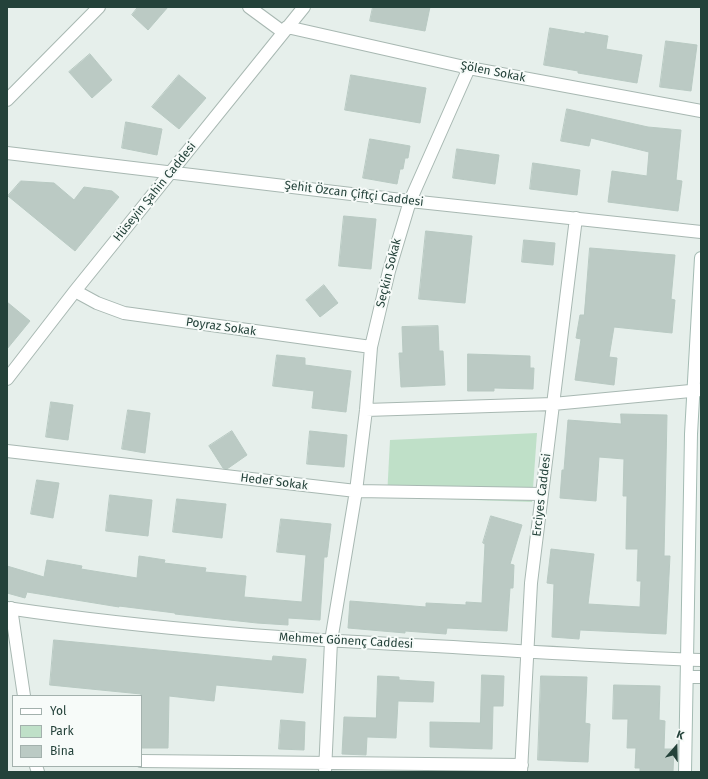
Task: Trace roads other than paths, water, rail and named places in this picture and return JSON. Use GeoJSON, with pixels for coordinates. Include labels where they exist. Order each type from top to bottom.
{"type":"FeatureCollection","features":[{"type":"Feature","properties":{"kind":"street"},"geometry":{"type":"LineString","coordinates":[[7,100],[99,7]]}},
{"type":"Feature","properties":{"kind":"street"},"geometry":{"type":"LineString","coordinates":[[249,7],[285,30]]}},
{"type":"Feature","properties":{"kind":"street","name":"Hüseyin Şahin Caddesi"},"geometry":{"type":"LineString","coordinates":[[7,379],[75,291],[304,7]]}},
{"type":"Feature","properties":{"kind":"street","name":"Şölen Sokak"},"geometry":{"type":"LineString","coordinates":[[285,30],[469,68],[701,111]]}},
{"type":"Feature","properties":{"kind":"street","name":"Seçkin Sokak"},"geometry":{"type":"LineString","coordinates":[[325,767],[331,641],[356,491],[366,410],[371,347],[390,271],[410,201],[469,68]]}},
{"type":"Feature","properties":{"kind":"street","name":"Şehit Özcan Çiftçi Caddesi"},"geometry":{"type":"LineString","coordinates":[[7,153],[410,201],[701,232]]}},
{"type":"Feature","properties":{"kind":"street","name":"Erciyes Caddesi"},"geometry":{"type":"LineString","coordinates":[[522,769],[531,583],[576,218]]}},
{"type":"Feature","properties":{"kind":"street"},"geometry":{"type":"LineString","coordinates":[[685,772],[691,434],[697,390],[701,258]]}},
{"type":"Feature","properties":{"kind":"street","name":"Poyraz Sokak"},"geometry":{"type":"LineString","coordinates":[[75,291],[97,303],[124,313],[371,347]]}},
{"type":"Feature","properties":{"kind":"street"},"geometry":{"type":"LineString","coordinates":[[366,410],[553,404],[697,390]]}},
{"type":"Feature","properties":{"kind":"street","name":"Hedef Sokak"},"geometry":{"type":"LineString","coordinates":[[7,451],[356,491],[542,494]]}},
{"type":"Feature","properties":{"kind":"street"},"geometry":{"type":"LineString","coordinates":[[9,608],[24,695]]}},
{"type":"Feature","properties":{"kind":"street","name":"Mehmet Gönenç Caddesi"},"geometry":{"type":"LineString","coordinates":[[9,608],[171,628],[331,641],[701,660]]}},
{"type":"Feature","properties":{"kind":"street"},"geometry":{"type":"LineString","coordinates":[[687,677],[701,677]]}},
{"type":"Feature","properties":{"kind":"street"},"geometry":{"type":"LineString","coordinates":[[142,761],[325,767],[522,769]]}}]}
